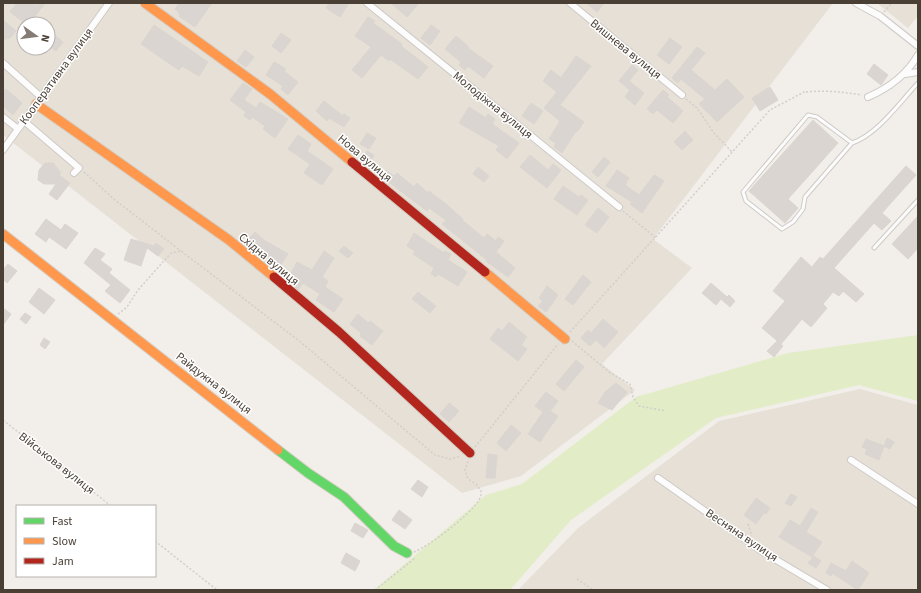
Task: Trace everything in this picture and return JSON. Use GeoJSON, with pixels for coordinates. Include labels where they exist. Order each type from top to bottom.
{"type":"FeatureCollection","features":[{"type":"Feature","properties":{"kind":"street","name":"Кооперативна вулиця"},"geometry":{"type":"LineString","coordinates":[[3,150],[109,3]]}},
{"type":"Feature","properties":{"kind":"street","name":"Нова вулиця"},"geometry":{"type":"LineString","coordinates":[[145,3],[270,94],[565,339]]}},
{"type":"Feature","properties":{"kind":"street","name":"Молодіжна вулиця"},"geometry":{"type":"LineString","coordinates":[[367,3],[619,207]]}},
{"type":"Feature","properties":{"kind":"street","name":"Вишнева вулиця"},"geometry":{"type":"LineString","coordinates":[[570,3],[682,95]]}},
{"type":"Feature","properties":{"kind":"street"},"geometry":{"type":"LineString","coordinates":[[856,3],[880,16],[918,46]]}},
{"type":"Feature","properties":{"kind":"street"},"geometry":{"type":"LineString","coordinates":[[868,96],[877,93],[905,74],[918,55]]}},
{"type":"Feature","properties":{"kind":"street"},"geometry":{"type":"LineString","coordinates":[[3,63],[38,100]]}},
{"type":"Feature","properties":{"kind":"street"},"geometry":{"type":"LineString","coordinates":[[905,74],[918,72]]}},
{"type":"Feature","properties":{"kind":"street","name":"Східна вулиця"},"geometry":{"type":"LineString","coordinates":[[38,100],[229,240],[338,332],[470,453]]}},
{"type":"Feature","properties":{"kind":"street"},"geometry":{"type":"LineString","coordinates":[[3,117],[18,129]]}},
{"type":"Feature","properties":{"kind":"street"},"geometry":{"type":"LineString","coordinates":[[24,121],[79,168],[74,173]]}},
{"type":"Feature","properties":{"kind":"street","name":"Райдужна вулиця"},"geometry":{"type":"LineString","coordinates":[[3,234],[308,473],[344,497],[394,546],[407,553]]}},
{"type":"Feature","properties":{"kind":"street"},"geometry":{"type":"LineString","coordinates":[[851,460],[918,504]]}},
{"type":"Feature","properties":{"kind":"street","name":"Весняна вулиця"},"geometry":{"type":"LineString","coordinates":[[658,478],[763,552],[827,590]]}},
{"type":"Feature","properties":{"kind":"lane"},"geometry":{"type":"LineString","coordinates":[[852,143],[817,117],[808,115],[743,192],[746,201],[782,229],[793,222],[804,210],[804,197],[852,143],[863,140],[873,131],[918,83]]}},
{"type":"Feature","properties":{"kind":"lane"},"geometry":{"type":"LineString","coordinates":[[874,248],[918,200]]}},
{"type":"Feature","properties":{"kind":"path"},"geometry":{"type":"LineString","coordinates":[[880,16],[892,3]]}},
{"type":"Feature","properties":{"kind":"path"},"geometry":{"type":"LineString","coordinates":[[407,553],[416,552],[432,542],[462,518],[480,499],[481,491],[476,484],[468,479],[465,470],[470,453],[560,341],[565,339],[610,286],[656,238],[770,110],[805,91],[821,90],[868,96]]}},
{"type":"Feature","properties":{"kind":"path"},"geometry":{"type":"LineString","coordinates":[[682,95],[697,108],[714,133],[732,152]]}},
{"type":"Feature","properties":{"kind":"path"},"geometry":{"type":"LineString","coordinates":[[79,168],[115,200],[298,340],[435,455],[450,459],[470,453]]}},
{"type":"Feature","properties":{"kind":"path"},"geometry":{"type":"LineString","coordinates":[[619,207],[656,238]]}},
{"type":"Feature","properties":{"kind":"path"},"geometry":{"type":"LineString","coordinates":[[105,315],[113,316],[120,313],[171,253],[181,251]]}},
{"type":"Feature","properties":{"kind":"path"},"geometry":{"type":"LineString","coordinates":[[565,339],[572,341],[609,372],[630,384],[634,397],[639,406],[666,411]]}},
{"type":"Feature","properties":{"kind":"path","name":"Військова вулиця"},"geometry":{"type":"LineString","coordinates":[[3,420],[110,505]]}},
{"type":"Feature","properties":{"kind":"path"},"geometry":{"type":"LineString","coordinates":[[156,542],[217,590]]}},
{"type":"Feature","properties":{"kind":"path"},"geometry":{"type":"LineString","coordinates":[[375,590],[414,559],[407,553]]}},
{"type":"Feature","properties":{"kind":"path"},"geometry":{"type":"LineString","coordinates":[[577,578],[593,590]]}},
{"type":"Feature","properties":{"kind":"shaded area"},"geometry":{"type":"Polygon","coordinates":[[[3,3],[833,3],[653,239],[692,268],[602,364],[635,390],[521,476],[462,493],[3,135],[3,3]]]}},
{"type":"Feature","properties":{"kind":"shaded area"},"geometry":{"type":"Polygon","coordinates":[[[877,3],[918,3],[918,16],[908,28],[877,3]]]}},
{"type":"Feature","properties":{"kind":"shaded area"},"geometry":{"type":"Polygon","coordinates":[[[860,389],[918,405],[918,590],[518,590],[578,528],[719,421],[860,389]]]}},
{"type":"Feature","properties":{"kind":"green space"},"geometry":{"type":"Polygon","coordinates":[[[918,335],[918,401],[859,385],[716,418],[571,520],[510,590],[374,590],[486,495],[522,484],[636,397],[788,353],[918,335]]]}},
{"type":"Feature","properties":{"kind":"building"},"geometry":{"type":"Polygon","coordinates":[[[17,3],[26,3],[29,5],[32,3],[35,6],[37,3],[45,3],[35,16],[16,16],[10,12],[17,3]]]}},
{"type":"Feature","properties":{"kind":"building"},"geometry":{"type":"Polygon","coordinates":[[[179,3],[212,3],[195,27],[180,17],[179,12],[175,9],[179,3]]]}},
{"type":"Feature","properties":{"kind":"building"},"geometry":{"type":"Polygon","coordinates":[[[329,3],[349,3],[340,17],[326,8],[329,3]]]}},
{"type":"Feature","properties":{"kind":"building"},"geometry":{"type":"Polygon","coordinates":[[[391,3],[419,3],[407,17],[391,3]]]}},
{"type":"Feature","properties":{"kind":"building"},"geometry":{"type":"Polygon","coordinates":[[[586,3],[604,3],[597,12],[586,3]]]}},
{"type":"Feature","properties":{"kind":"building"},"geometry":{"type":"Polygon","coordinates":[[[368,17],[375,21],[373,23],[402,44],[401,46],[428,67],[418,79],[390,59],[389,61],[381,55],[362,78],[352,70],[371,47],[355,36],[368,17]]]}},
{"type":"Feature","properties":{"kind":"building"},"geometry":{"type":"Polygon","coordinates":[[[3,20],[16,31],[10,38],[3,40],[3,20]]]}},
{"type":"Feature","properties":{"kind":"building"},"geometry":{"type":"Polygon","coordinates":[[[154,25],[208,62],[199,76],[182,66],[179,70],[141,44],[154,25]]]}},
{"type":"Feature","properties":{"kind":"building"},"geometry":{"type":"Polygon","coordinates":[[[431,25],[440,31],[430,45],[421,38],[431,25]]]}},
{"type":"Feature","properties":{"kind":"building"},"geometry":{"type":"Polygon","coordinates":[[[281,33],[291,40],[281,53],[272,46],[281,33]]]}},
{"type":"Feature","properties":{"kind":"building"},"geometry":{"type":"Polygon","coordinates":[[[56,36],[63,42],[56,51],[56,36]]]}},
{"type":"Feature","properties":{"kind":"building"},"geometry":{"type":"Polygon","coordinates":[[[456,36],[469,47],[468,48],[493,66],[484,78],[468,66],[465,70],[459,65],[461,62],[445,49],[456,36]]]}},
{"type":"Feature","properties":{"kind":"building"},"geometry":{"type":"Polygon","coordinates":[[[670,38],[682,47],[669,64],[657,55],[670,38]]]}},
{"type":"Feature","properties":{"kind":"building"},"geometry":{"type":"Polygon","coordinates":[[[697,47],[705,53],[691,70],[715,90],[727,79],[744,97],[717,122],[699,104],[705,99],[681,79],[678,83],[672,78],[697,47]]]}},
{"type":"Feature","properties":{"kind":"building"},"geometry":{"type":"Polygon","coordinates":[[[245,50],[254,57],[246,67],[237,61],[245,50]]]}},
{"type":"Feature","properties":{"kind":"building"},"geometry":{"type":"Polygon","coordinates":[[[576,56],[591,66],[560,105],[584,122],[577,132],[576,131],[562,153],[554,147],[556,143],[549,139],[560,121],[544,108],[557,92],[543,81],[551,70],[561,78],[576,56]]]}},
{"type":"Feature","properties":{"kind":"building"},"geometry":{"type":"Polygon","coordinates":[[[274,62],[286,69],[284,71],[298,82],[288,95],[281,89],[283,86],[266,75],[274,62]]]}},
{"type":"Feature","properties":{"kind":"building"},"geometry":{"type":"Polygon","coordinates":[[[874,64],[888,75],[881,85],[867,74],[874,64]]]}},
{"type":"Feature","properties":{"kind":"building"},"geometry":{"type":"Polygon","coordinates":[[[632,65],[638,70],[629,81],[644,93],[635,105],[625,97],[630,90],[619,81],[632,65]]]}},
{"type":"Feature","properties":{"kind":"building"},"geometry":{"type":"Polygon","coordinates":[[[243,83],[252,89],[244,100],[256,108],[260,102],[288,119],[275,138],[263,129],[265,126],[252,117],[250,120],[244,116],[246,112],[230,100],[243,83]]]}},
{"type":"Feature","properties":{"kind":"building"},"geometry":{"type":"Polygon","coordinates":[[[770,87],[778,100],[760,111],[752,98],[770,87]]]}},
{"type":"Feature","properties":{"kind":"building"},"geometry":{"type":"Polygon","coordinates":[[[6,89],[22,103],[13,115],[3,106],[3,92],[6,89]]]}},
{"type":"Feature","properties":{"kind":"building"},"geometry":{"type":"Polygon","coordinates":[[[663,90],[669,95],[667,97],[683,111],[673,123],[657,110],[653,114],[647,109],[663,90]]]}},
{"type":"Feature","properties":{"kind":"building"},"geometry":{"type":"Polygon","coordinates":[[[324,101],[343,116],[344,114],[350,118],[344,127],[329,118],[327,121],[316,111],[324,101]]]}},
{"type":"Feature","properties":{"kind":"building"},"geometry":{"type":"Polygon","coordinates":[[[531,103],[543,111],[534,124],[522,116],[531,103]]]}},
{"type":"Feature","properties":{"kind":"building"},"geometry":{"type":"Polygon","coordinates":[[[469,107],[486,118],[488,114],[495,119],[492,124],[519,143],[507,159],[496,150],[499,146],[459,123],[469,107]]]}},
{"type":"Feature","properties":{"kind":"building"},"geometry":{"type":"Polygon","coordinates":[[[813,120],[838,143],[788,199],[798,208],[785,223],[749,191],[813,120]]]}},
{"type":"Feature","properties":{"kind":"building"},"geometry":{"type":"Polygon","coordinates":[[[685,131],[693,140],[682,150],[674,142],[685,131]]]}},
{"type":"Feature","properties":{"kind":"building"},"geometry":{"type":"Polygon","coordinates":[[[367,133],[376,138],[369,149],[360,144],[367,133]]]}},
{"type":"Feature","properties":{"kind":"building"},"geometry":{"type":"Polygon","coordinates":[[[298,135],[311,144],[307,151],[333,169],[322,185],[304,173],[310,164],[288,149],[298,135]]]}},
{"type":"Feature","properties":{"kind":"building"},"geometry":{"type":"Polygon","coordinates":[[[367,151],[374,155],[369,165],[361,160],[367,151]]]}},
{"type":"Feature","properties":{"kind":"building"},"geometry":{"type":"Polygon","coordinates":[[[530,155],[548,170],[553,164],[561,170],[547,188],[520,167],[530,155]]]}},
{"type":"Feature","properties":{"kind":"building"},"geometry":{"type":"Polygon","coordinates":[[[604,157],[610,162],[598,177],[592,172],[604,157]]]}},
{"type":"Feature","properties":{"kind":"building"},"geometry":{"type":"Polygon","coordinates":[[[45,163],[53,163],[61,173],[59,175],[70,183],[57,200],[49,194],[56,184],[44,184],[38,180],[39,170],[45,163]]]}},
{"type":"Feature","properties":{"kind":"building"},"geometry":{"type":"Polygon","coordinates":[[[906,166],[916,175],[882,213],[891,221],[882,230],[874,223],[834,268],[864,294],[856,302],[843,291],[839,296],[833,292],[823,304],[827,308],[811,327],[802,319],[781,344],[762,328],[785,301],[773,291],[801,257],[812,267],[820,257],[823,259],[906,166]]]}},
{"type":"Feature","properties":{"kind":"building"},"geometry":{"type":"Polygon","coordinates":[[[478,167],[489,176],[484,182],[473,174],[478,167]]]}},
{"type":"Feature","properties":{"kind":"building"},"geometry":{"type":"Polygon","coordinates":[[[386,170],[394,176],[397,173],[414,187],[417,183],[428,193],[429,191],[484,238],[487,234],[496,241],[498,237],[504,241],[496,252],[515,268],[508,277],[486,261],[487,260],[442,224],[446,220],[429,208],[427,211],[382,177],[386,170]]]}},
{"type":"Feature","properties":{"kind":"building"},"geometry":{"type":"Polygon","coordinates":[[[617,170],[629,178],[625,185],[639,195],[654,175],[664,181],[642,213],[630,204],[632,202],[606,186],[617,170]]]}},
{"type":"Feature","properties":{"kind":"building"},"geometry":{"type":"Polygon","coordinates":[[[563,186],[579,197],[581,195],[588,200],[577,215],[554,199],[563,186]]]}},
{"type":"Feature","properties":{"kind":"building"},"geometry":{"type":"Polygon","coordinates":[[[598,208],[609,217],[597,233],[585,225],[598,208]]]}},
{"type":"Feature","properties":{"kind":"building"},"geometry":{"type":"Polygon","coordinates":[[[918,216],[918,248],[908,259],[892,244],[918,216]]]}},
{"type":"Feature","properties":{"kind":"building"},"geometry":{"type":"Polygon","coordinates":[[[46,219],[61,230],[65,224],[78,233],[66,249],[49,237],[46,242],[35,234],[46,219]]]}},
{"type":"Feature","properties":{"kind":"building"},"geometry":{"type":"Polygon","coordinates":[[[255,232],[264,240],[288,254],[278,269],[272,265],[274,262],[252,247],[250,250],[244,244],[255,232]]]}},
{"type":"Feature","properties":{"kind":"building"},"geometry":{"type":"Polygon","coordinates":[[[414,233],[444,253],[445,251],[451,254],[448,260],[467,272],[458,286],[438,274],[436,277],[431,274],[434,268],[413,254],[415,251],[407,246],[414,233]]]}},
{"type":"Feature","properties":{"kind":"building"},"geometry":{"type":"Polygon","coordinates":[[[131,239],[154,246],[156,243],[164,249],[158,256],[147,248],[141,266],[124,260],[131,239]]]}},
{"type":"Feature","properties":{"kind":"building"},"geometry":{"type":"Polygon","coordinates":[[[344,246],[353,253],[348,258],[339,251],[344,246]]]}},
{"type":"Feature","properties":{"kind":"building"},"geometry":{"type":"Polygon","coordinates":[[[95,248],[105,254],[100,260],[112,269],[109,273],[130,290],[120,303],[105,291],[111,285],[84,263],[95,248]]]}},
{"type":"Feature","properties":{"kind":"building"},"geometry":{"type":"Polygon","coordinates":[[[324,251],[334,258],[322,277],[328,281],[325,287],[343,299],[334,312],[316,300],[320,294],[303,283],[298,290],[293,285],[298,278],[291,273],[297,262],[312,270],[324,251]]]}},
{"type":"Feature","properties":{"kind":"building"},"geometry":{"type":"Polygon","coordinates":[[[8,264],[17,271],[7,283],[3,279],[3,270],[8,264]]]}},
{"type":"Feature","properties":{"kind":"building"},"geometry":{"type":"Polygon","coordinates":[[[583,275],[591,282],[573,305],[565,299],[583,275]]]}},
{"type":"Feature","properties":{"kind":"building"},"geometry":{"type":"Polygon","coordinates":[[[711,283],[727,297],[729,295],[735,301],[730,307],[721,299],[716,305],[702,293],[711,283]]]}},
{"type":"Feature","properties":{"kind":"building"},"geometry":{"type":"Polygon","coordinates":[[[547,286],[558,295],[546,312],[538,306],[543,301],[539,298],[547,286]]]}},
{"type":"Feature","properties":{"kind":"building"},"geometry":{"type":"Polygon","coordinates":[[[39,288],[55,300],[44,314],[29,302],[39,288]]]}},
{"type":"Feature","properties":{"kind":"building"},"geometry":{"type":"Polygon","coordinates":[[[418,292],[436,306],[430,313],[412,299],[418,292]]]}},
{"type":"Feature","properties":{"kind":"building"},"geometry":{"type":"Polygon","coordinates":[[[3,308],[11,314],[3,325],[3,308]]]}},
{"type":"Feature","properties":{"kind":"building"},"geometry":{"type":"Polygon","coordinates":[[[25,313],[31,317],[26,324],[20,319],[25,313]]]}},
{"type":"Feature","properties":{"kind":"building"},"geometry":{"type":"Polygon","coordinates":[[[358,314],[368,323],[370,321],[383,331],[372,345],[360,336],[361,333],[350,324],[358,314]]]}},
{"type":"Feature","properties":{"kind":"building"},"geometry":{"type":"Polygon","coordinates":[[[603,319],[618,332],[604,348],[596,340],[590,346],[581,338],[588,330],[591,333],[603,319]]]}},
{"type":"Feature","properties":{"kind":"building"},"geometry":{"type":"Polygon","coordinates":[[[509,322],[527,337],[521,345],[527,349],[518,361],[490,339],[498,328],[502,331],[509,322]]]}},
{"type":"Feature","properties":{"kind":"building"},"geometry":{"type":"Polygon","coordinates":[[[44,338],[50,342],[45,349],[40,345],[44,338]]]}},
{"type":"Feature","properties":{"kind":"building"},"geometry":{"type":"Polygon","coordinates":[[[777,341],[783,346],[774,357],[767,351],[777,341]]]}},
{"type":"Feature","properties":{"kind":"building"},"geometry":{"type":"Polygon","coordinates":[[[576,360],[584,367],[564,391],[556,384],[576,360]]]}},
{"type":"Feature","properties":{"kind":"building"},"geometry":{"type":"Polygon","coordinates":[[[616,383],[627,392],[612,410],[598,403],[605,392],[616,383]]]}},
{"type":"Feature","properties":{"kind":"building"},"geometry":{"type":"Polygon","coordinates":[[[546,392],[558,401],[550,411],[558,416],[540,442],[528,434],[543,412],[535,406],[546,392]]]}},
{"type":"Feature","properties":{"kind":"building"},"geometry":{"type":"Polygon","coordinates":[[[449,403],[459,411],[449,422],[440,414],[449,403]]]}},
{"type":"Feature","properties":{"kind":"building"},"geometry":{"type":"Polygon","coordinates":[[[511,425],[521,433],[506,451],[497,443],[511,425]]]}},
{"type":"Feature","properties":{"kind":"building"},"geometry":{"type":"Polygon","coordinates":[[[887,438],[894,442],[890,449],[884,446],[887,438]]]}},
{"type":"Feature","properties":{"kind":"building"},"geometry":{"type":"Polygon","coordinates":[[[866,439],[884,446],[879,460],[865,454],[867,449],[862,447],[866,439]]]}},
{"type":"Feature","properties":{"kind":"building"},"geometry":{"type":"Polygon","coordinates":[[[488,454],[497,455],[495,478],[486,478],[488,454]]]}},
{"type":"Feature","properties":{"kind":"building"},"geometry":{"type":"Polygon","coordinates":[[[418,480],[428,487],[422,497],[411,489],[418,480]]]}},
{"type":"Feature","properties":{"kind":"building"},"geometry":{"type":"Polygon","coordinates":[[[791,494],[797,497],[791,506],[785,503],[791,494]]]}},
{"type":"Feature","properties":{"kind":"building"},"geometry":{"type":"Polygon","coordinates":[[[756,498],[770,508],[766,514],[764,513],[756,524],[744,515],[756,498]]]}},
{"type":"Feature","properties":{"kind":"building"},"geometry":{"type":"Polygon","coordinates":[[[811,508],[818,512],[806,532],[822,542],[812,557],[779,537],[790,520],[800,526],[811,508]]]}},
{"type":"Feature","properties":{"kind":"building"},"geometry":{"type":"Polygon","coordinates":[[[399,510],[412,520],[405,529],[392,520],[399,510]]]}},
{"type":"Feature","properties":{"kind":"building"},"geometry":{"type":"Polygon","coordinates":[[[355,523],[368,530],[363,538],[351,531],[355,523]]]}},
{"type":"Feature","properties":{"kind":"building"},"geometry":{"type":"Polygon","coordinates":[[[346,553],[360,561],[355,571],[341,563],[346,553]]]}},
{"type":"Feature","properties":{"kind":"building"},"geometry":{"type":"Polygon","coordinates":[[[814,556],[821,561],[816,568],[808,563],[814,556]]]}},
{"type":"Feature","properties":{"kind":"building"},"geometry":{"type":"Polygon","coordinates":[[[852,561],[869,573],[858,590],[832,573],[831,576],[826,573],[831,563],[846,571],[852,561]]]}},
{"type":"Feature","properties":{"kind":"traffic: fast"},"geometry":{"type":"LineString","coordinates":[[278,450],[308,473],[344,497],[394,546],[407,553]]}},
{"type":"Feature","properties":{"kind":"traffic: slow"},"geometry":{"type":"LineString","coordinates":[[145,3],[270,94],[352,162]]}},
{"type":"Feature","properties":{"kind":"traffic: slow"},"geometry":{"type":"LineString","coordinates":[[36,104],[229,240],[274,277]]}},
{"type":"Feature","properties":{"kind":"traffic: slow"},"geometry":{"type":"LineString","coordinates":[[3,234],[278,450]]}},
{"type":"Feature","properties":{"kind":"traffic: slow"},"geometry":{"type":"LineString","coordinates":[[485,272],[565,339]]}},
{"type":"Feature","properties":{"kind":"traffic: jam"},"geometry":{"type":"LineString","coordinates":[[352,162],[485,272]]}},
{"type":"Feature","properties":{"kind":"traffic: jam"},"geometry":{"type":"LineString","coordinates":[[274,277],[339,332],[470,453]]}}]}
